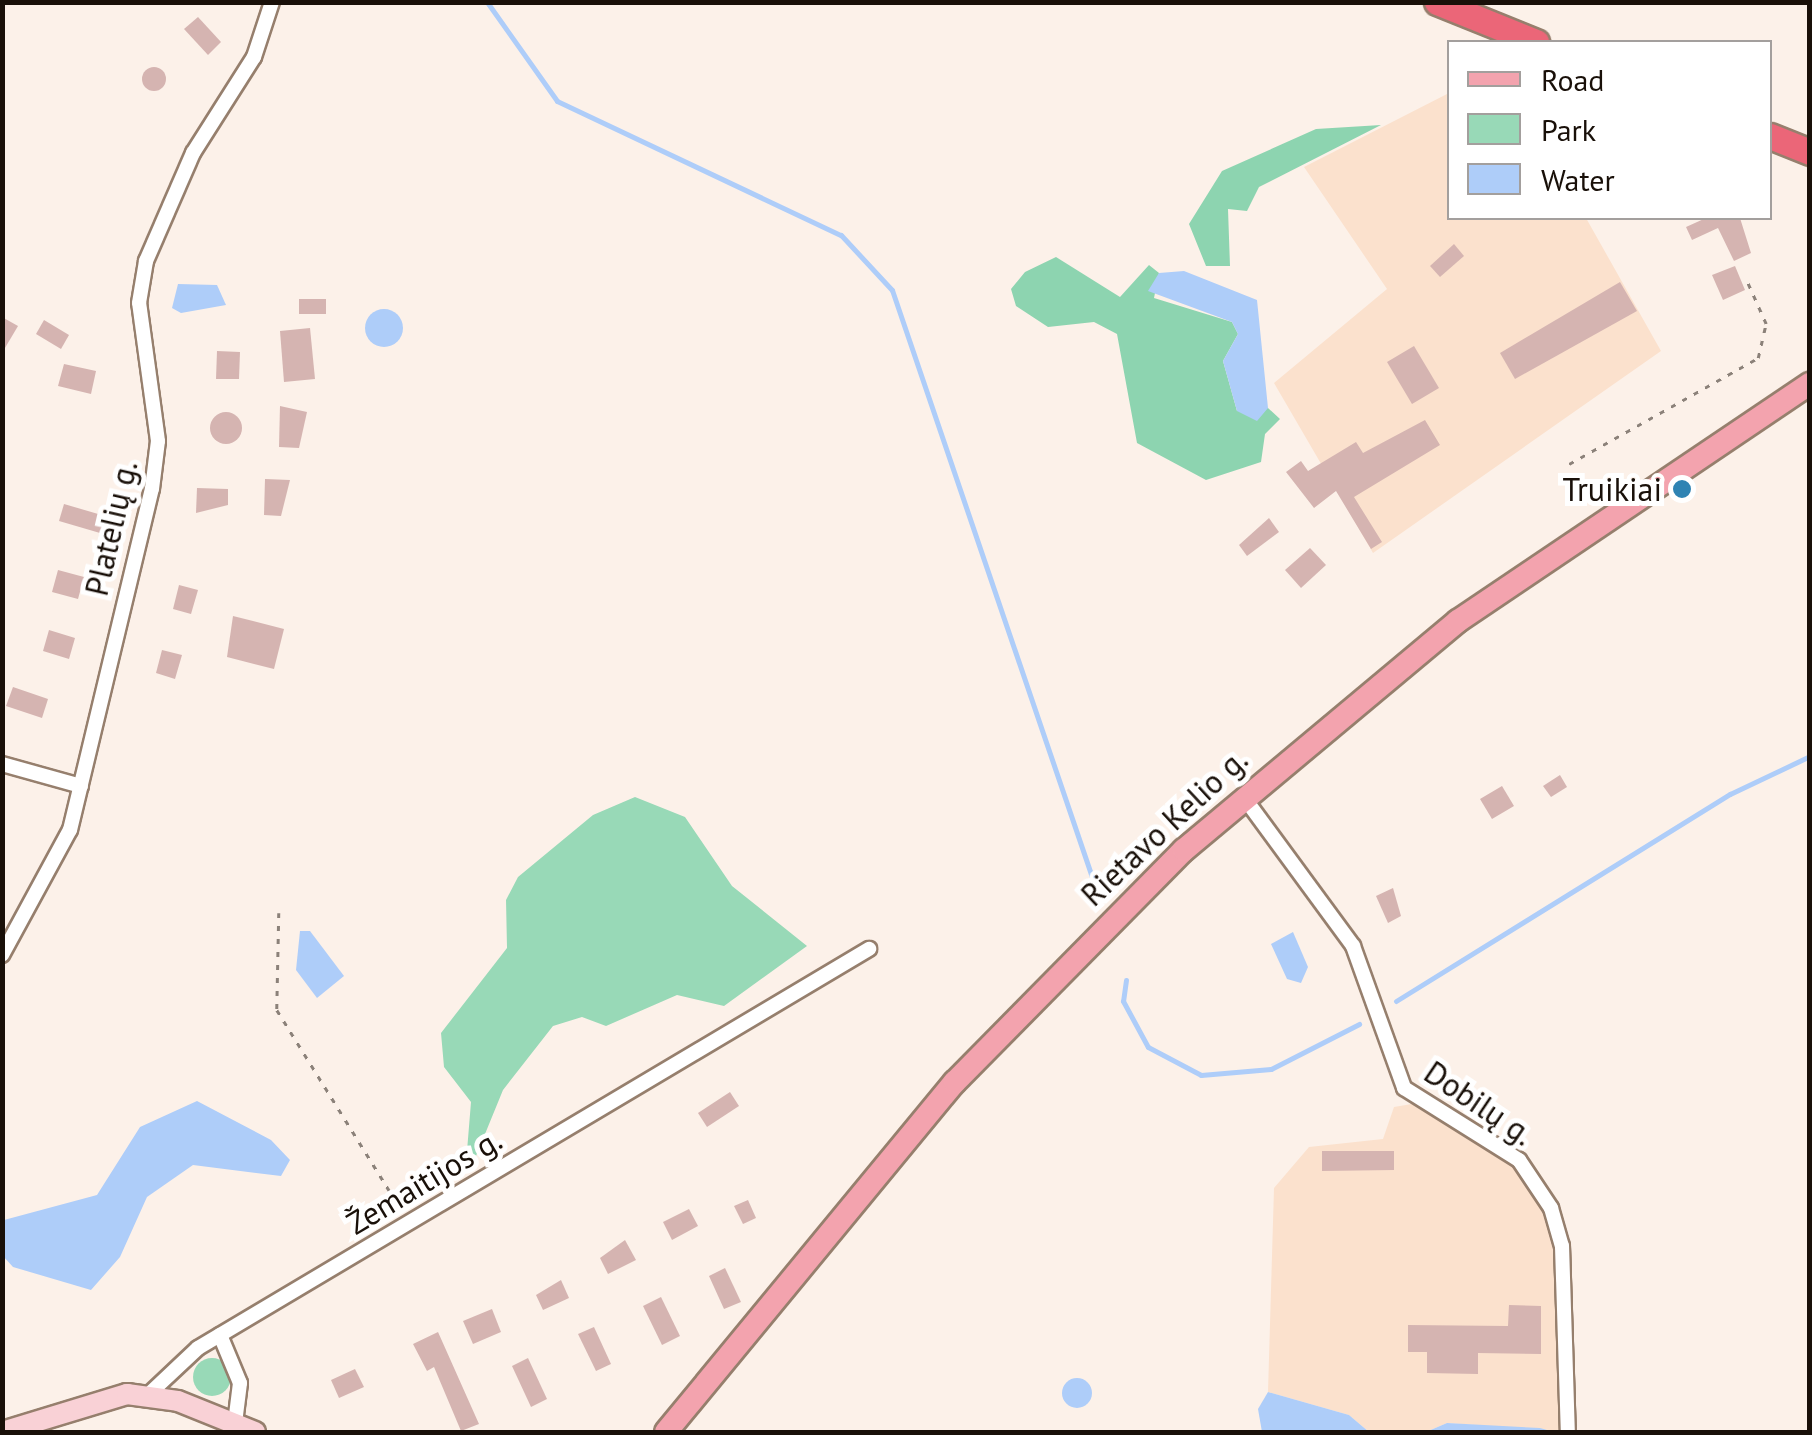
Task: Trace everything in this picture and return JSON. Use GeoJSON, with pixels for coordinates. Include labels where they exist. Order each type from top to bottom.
{"type":"FeatureCollection","features":[{"type":"Feature","properties":{"kind":"highway"},"geometry":{"type":"LineString","coordinates":[[1437,2],[1531,40]]}},
{"type":"Feature","properties":{"kind":"highway"},"geometry":{"type":"LineString","coordinates":[[1772,137],[1810,152]]}},
{"type":"Feature","properties":{"kind":"main road","name":"Rietavo Kelio g."},"geometry":{"type":"LineString","coordinates":[[666,1432],[955,1082],[1243,796],[1517,577],[1810,384]]}},
{"type":"Feature","properties":{"kind":"main road"},"geometry":{"type":"LineString","coordinates":[[2,1432],[102,1396],[150,1394],[255,1432]]}},
{"type":"Feature","properties":{"kind":"street","name":"Platelių g."},"geometry":{"type":"LineString","coordinates":[[2,955],[54,869],[81,786],[156,463],[140,325],[146,261],[193,152],[254,57],[272,2]]}},
{"type":"Feature","properties":{"kind":"street"},"geometry":{"type":"LineString","coordinates":[[2,764],[81,786]]}},
{"type":"Feature","properties":{"kind":"street","name":"Dobilų g."},"geometry":{"type":"LineString","coordinates":[[1243,796],[1353,946],[1404,1088],[1518,1160],[1551,1208],[1562,1246],[1568,1432]]}},
{"type":"Feature","properties":{"kind":"street","name":"Žemaitijos g."},"geometry":{"type":"LineString","coordinates":[[150,1394],[220,1334],[411,1225],[868,950]]}},
{"type":"Feature","properties":{"kind":"street"},"geometry":{"type":"LineString","coordinates":[[220,1334],[240,1383],[235,1423]]}},
{"type":"Feature","properties":{"kind":"path"},"geometry":{"type":"LineString","coordinates":[[1569,464],[1758,358],[1766,324],[1745,277]]}},
{"type":"Feature","properties":{"kind":"path"},"geometry":{"type":"LineString","coordinates":[[279,913],[277,1010],[411,1225]]}},
{"type":"Feature","properties":{"kind":"shaded area"},"geometry":{"type":"Polygon","coordinates":[[[1447,94],[1447,220],[1587,220],[1661,351],[1373,553],[1274,383],[1387,289],[1304,167],[1447,94]]]}},
{"type":"Feature","properties":{"kind":"shaded area"},"geometry":{"type":"Polygon","coordinates":[[[1435,1100],[1510,1144],[1558,1206],[1571,1271],[1576,1432],[1447,1423],[1426,1432],[1369,1432],[1349,1415],[1268,1392],[1274,1188],[1309,1147],[1383,1139],[1394,1107],[1435,1100]]]}},
{"type":"Feature","properties":{"kind":"green space"},"geometry":{"type":"Polygon","coordinates":[[[1381,125],[1259,187],[1247,211],[1228,209],[1230,266],[1206,266],[1189,224],[1222,171],[1316,129],[1381,125]]]}},
{"type":"Feature","properties":{"kind":"green space"},"geometry":{"type":"Polygon","coordinates":[[[1056,257],[1120,297],[1149,265],[1159,273],[1154,298],[1232,322],[1238,334],[1223,361],[1237,411],[1268,408],[1280,419],[1265,434],[1261,462],[1206,480],[1137,443],[1117,334],[1094,322],[1048,327],[1016,306],[1011,289],[1025,272],[1056,257]]]}},
{"type":"Feature","properties":{"kind":"green space"},"geometry":{"type":"Polygon","coordinates":[[[635,797],[685,817],[732,886],[807,946],[724,1006],[677,995],[606,1026],[582,1017],[553,1026],[503,1090],[476,1156],[467,1151],[471,1102],[444,1067],[441,1033],[507,948],[506,900],[518,877],[593,815],[635,797]]]}},
{"type":"Feature","properties":{"kind":"green space"},"geometry":{"type":"Polygon","coordinates":[[[212,1358],[225,1364],[231,1377],[225,1390],[212,1396],[199,1390],[193,1377],[199,1364],[212,1358]]]}},
{"type":"Feature","properties":{"kind":"water"},"geometry":{"type":"Polygon","coordinates":[[[1184,271],[1257,300],[1268,408],[1257,421],[1237,411],[1223,361],[1238,334],[1232,322],[1148,291],[1159,273],[1184,271]]]}},
{"type":"Feature","properties":{"kind":"water"},"geometry":{"type":"Polygon","coordinates":[[[178,284],[217,285],[226,305],[181,313],[172,308],[178,284]]]}},
{"type":"Feature","properties":{"kind":"water"},"geometry":{"type":"Polygon","coordinates":[[[384,309],[397,315],[403,328],[397,341],[384,347],[371,341],[365,328],[371,315],[384,309]]]}},
{"type":"Feature","properties":{"kind":"water"},"geometry":{"type":"Polygon","coordinates":[[[300,931],[310,931],[344,976],[317,998],[296,970],[300,931]]]}},
{"type":"Feature","properties":{"kind":"water"},"geometry":{"type":"Polygon","coordinates":[[[1293,932],[1308,967],[1301,983],[1287,979],[1271,944],[1293,932]]]}},
{"type":"Feature","properties":{"kind":"water"},"geometry":{"type":"Polygon","coordinates":[[[197,1101],[271,1140],[290,1160],[281,1176],[193,1165],[147,1197],[120,1257],[91,1290],[13,1267],[3,1256],[4,1220],[97,1195],[140,1127],[197,1101]]]}},
{"type":"Feature","properties":{"kind":"water"},"geometry":{"type":"Polygon","coordinates":[[[1077,1378],[1087,1383],[1092,1393],[1087,1403],[1077,1408],[1067,1403],[1062,1393],[1067,1383],[1077,1378]]]}},
{"type":"Feature","properties":{"kind":"water"},"geometry":{"type":"Polygon","coordinates":[[[1268,1392],[1349,1415],[1369,1432],[1262,1432],[1258,1409],[1268,1392]]]}},
{"type":"Feature","properties":{"kind":"water"},"geometry":{"type":"Polygon","coordinates":[[[1447,1423],[1540,1428],[1554,1432],[1426,1432],[1447,1423]]]}},
{"type":"Feature","properties":{"kind":"building"},"geometry":{"type":"Polygon","coordinates":[[[198,17],[221,42],[208,55],[184,29],[198,17]]]}},
{"type":"Feature","properties":{"kind":"building"},"geometry":{"type":"Polygon","coordinates":[[[154,67],[166,79],[154,91],[142,79],[154,67]]]}},
{"type":"Feature","properties":{"kind":"building"},"geometry":{"type":"Polygon","coordinates":[[[1702,220],[1741,220],[1751,253],[1734,261],[1718,228],[1692,240],[1686,227],[1702,220]]]}},
{"type":"Feature","properties":{"kind":"building"},"geometry":{"type":"Polygon","coordinates":[[[1454,244],[1464,256],[1440,277],[1430,266],[1454,244]]]}},
{"type":"Feature","properties":{"kind":"building"},"geometry":{"type":"Polygon","coordinates":[[[1735,266],[1745,290],[1723,300],[1712,275],[1735,266]]]}},
{"type":"Feature","properties":{"kind":"building"},"geometry":{"type":"Polygon","coordinates":[[[1620,282],[1637,311],[1515,379],[1500,353],[1620,282]]]}},
{"type":"Feature","properties":{"kind":"building"},"geometry":{"type":"Polygon","coordinates":[[[299,299],[326,299],[326,314],[299,314],[299,299]]]}},
{"type":"Feature","properties":{"kind":"building"},"geometry":{"type":"Polygon","coordinates":[[[2,317],[18,326],[2,353],[2,317]]]}},
{"type":"Feature","properties":{"kind":"building"},"geometry":{"type":"Polygon","coordinates":[[[44,320],[69,335],[61,349],[36,334],[44,320]]]}},
{"type":"Feature","properties":{"kind":"building"},"geometry":{"type":"Polygon","coordinates":[[[310,328],[315,379],[284,382],[280,331],[310,328]]]}},
{"type":"Feature","properties":{"kind":"building"},"geometry":{"type":"Polygon","coordinates":[[[1414,346],[1439,388],[1412,404],[1387,362],[1414,346]]]}},
{"type":"Feature","properties":{"kind":"building"},"geometry":{"type":"Polygon","coordinates":[[[217,351],[240,352],[239,379],[216,379],[217,351]]]}},
{"type":"Feature","properties":{"kind":"building"},"geometry":{"type":"Polygon","coordinates":[[[64,364],[96,371],[91,394],[58,386],[64,364]]]}},
{"type":"Feature","properties":{"kind":"building"},"geometry":{"type":"Polygon","coordinates":[[[280,406],[307,412],[299,448],[279,447],[280,406]]]}},
{"type":"Feature","properties":{"kind":"building"},"geometry":{"type":"Polygon","coordinates":[[[226,412],[237,417],[242,428],[237,439],[226,444],[215,439],[210,428],[215,417],[226,412]]]}},
{"type":"Feature","properties":{"kind":"building"},"geometry":{"type":"Polygon","coordinates":[[[1425,420],[1440,445],[1354,497],[1382,542],[1371,549],[1336,491],[1314,508],[1286,472],[1301,461],[1308,471],[1356,442],[1363,453],[1425,420]]]}},
{"type":"Feature","properties":{"kind":"building"},"geometry":{"type":"Polygon","coordinates":[[[265,479],[290,480],[281,516],[264,515],[265,479]]]}},
{"type":"Feature","properties":{"kind":"building"},"geometry":{"type":"Polygon","coordinates":[[[197,488],[228,489],[228,505],[196,513],[197,488]]]}},
{"type":"Feature","properties":{"kind":"building"},"geometry":{"type":"Polygon","coordinates":[[[64,504],[105,516],[100,533],[59,521],[64,504]]]}},
{"type":"Feature","properties":{"kind":"building"},"geometry":{"type":"Polygon","coordinates":[[[1269,518],[1279,532],[1247,556],[1239,545],[1269,518]]]}},
{"type":"Feature","properties":{"kind":"building"},"geometry":{"type":"Polygon","coordinates":[[[1310,548],[1326,565],[1301,588],[1285,570],[1310,548]]]}},
{"type":"Feature","properties":{"kind":"building"},"geometry":{"type":"Polygon","coordinates":[[[58,570],[84,577],[78,599],[52,592],[58,570]]]}},
{"type":"Feature","properties":{"kind":"building"},"geometry":{"type":"Polygon","coordinates":[[[179,585],[198,590],[191,614],[173,609],[179,585]]]}},
{"type":"Feature","properties":{"kind":"building"},"geometry":{"type":"Polygon","coordinates":[[[233,616],[284,629],[274,669],[227,657],[233,616]]]}},
{"type":"Feature","properties":{"kind":"building"},"geometry":{"type":"Polygon","coordinates":[[[49,630],[75,638],[69,659],[43,651],[49,630]]]}},
{"type":"Feature","properties":{"kind":"building"},"geometry":{"type":"Polygon","coordinates":[[[162,650],[182,655],[175,679],[156,673],[162,650]]]}},
{"type":"Feature","properties":{"kind":"building"},"geometry":{"type":"Polygon","coordinates":[[[13,687],[48,699],[42,718],[6,706],[13,687]]]}},
{"type":"Feature","properties":{"kind":"building"},"geometry":{"type":"Polygon","coordinates":[[[1560,775],[1567,787],[1551,797],[1543,786],[1560,775]]]}},
{"type":"Feature","properties":{"kind":"building"},"geometry":{"type":"Polygon","coordinates":[[[1502,786],[1514,806],[1492,819],[1480,799],[1502,786]]]}},
{"type":"Feature","properties":{"kind":"building"},"geometry":{"type":"Polygon","coordinates":[[[1393,888],[1401,916],[1388,923],[1376,896],[1393,888]]]}},
{"type":"Feature","properties":{"kind":"building"},"geometry":{"type":"Polygon","coordinates":[[[730,1092],[739,1106],[707,1127],[698,1113],[730,1092]]]}},
{"type":"Feature","properties":{"kind":"building"},"geometry":{"type":"Polygon","coordinates":[[[1322,1151],[1394,1151],[1394,1170],[1322,1171],[1322,1151]]]}},
{"type":"Feature","properties":{"kind":"building"},"geometry":{"type":"Polygon","coordinates":[[[748,1200],[756,1218],[743,1224],[734,1206],[748,1200]]]}},
{"type":"Feature","properties":{"kind":"building"},"geometry":{"type":"Polygon","coordinates":[[[689,1209],[698,1226],[672,1240],[663,1222],[689,1209]]]}},
{"type":"Feature","properties":{"kind":"building"},"geometry":{"type":"Polygon","coordinates":[[[625,1240],[636,1260],[608,1274],[600,1258],[625,1240]]]}},
{"type":"Feature","properties":{"kind":"building"},"geometry":{"type":"Polygon","coordinates":[[[725,1268],[741,1302],[724,1309],[709,1276],[725,1268]]]}},
{"type":"Feature","properties":{"kind":"building"},"geometry":{"type":"Polygon","coordinates":[[[561,1280],[569,1298],[543,1310],[536,1295],[561,1280]]]}},
{"type":"Feature","properties":{"kind":"building"},"geometry":{"type":"Polygon","coordinates":[[[661,1297],[680,1336],[662,1345],[643,1306],[661,1297]]]}},
{"type":"Feature","properties":{"kind":"building"},"geometry":{"type":"Polygon","coordinates":[[[1509,1305],[1541,1306],[1541,1354],[1478,1353],[1478,1374],[1427,1373],[1427,1352],[1408,1352],[1408,1325],[1508,1326],[1509,1305]]]}},
{"type":"Feature","properties":{"kind":"building"},"geometry":{"type":"Polygon","coordinates":[[[492,1309],[501,1332],[473,1344],[463,1321],[492,1309]]]}},
{"type":"Feature","properties":{"kind":"building"},"geometry":{"type":"Polygon","coordinates":[[[594,1327],[611,1364],[596,1371],[578,1334],[594,1327]]]}},
{"type":"Feature","properties":{"kind":"building"},"geometry":{"type":"Polygon","coordinates":[[[438,1332],[479,1424],[461,1431],[434,1367],[427,1371],[413,1344],[438,1332]]]}},
{"type":"Feature","properties":{"kind":"building"},"geometry":{"type":"Polygon","coordinates":[[[528,1358],[547,1399],[531,1407],[512,1366],[528,1358]]]}},
{"type":"Feature","properties":{"kind":"building"},"geometry":{"type":"Polygon","coordinates":[[[355,1369],[364,1387],[339,1398],[331,1380],[355,1369]]]}},
{"type":"Feature","properties":{"kind":"waterway"},"geometry":{"type":"LineString","coordinates":[[487,2],[557,101],[841,235],[892,290],[1092,877]]}},
{"type":"Feature","properties":{"kind":"waterway"},"geometry":{"type":"LineString","coordinates":[[1396,1001],[1730,794],[1810,756]]}},
{"type":"Feature","properties":{"kind":"waterway"},"geometry":{"type":"LineString","coordinates":[[1126,980],[1123,1001],[1148,1047],[1201,1075],[1271,1069],[1359,1024]]}},
{"type":"Feature","properties":{"kind":"place","name":"Truikiai"},"geometry":{"type":"Point","coordinates":[1682,489]}}]}
